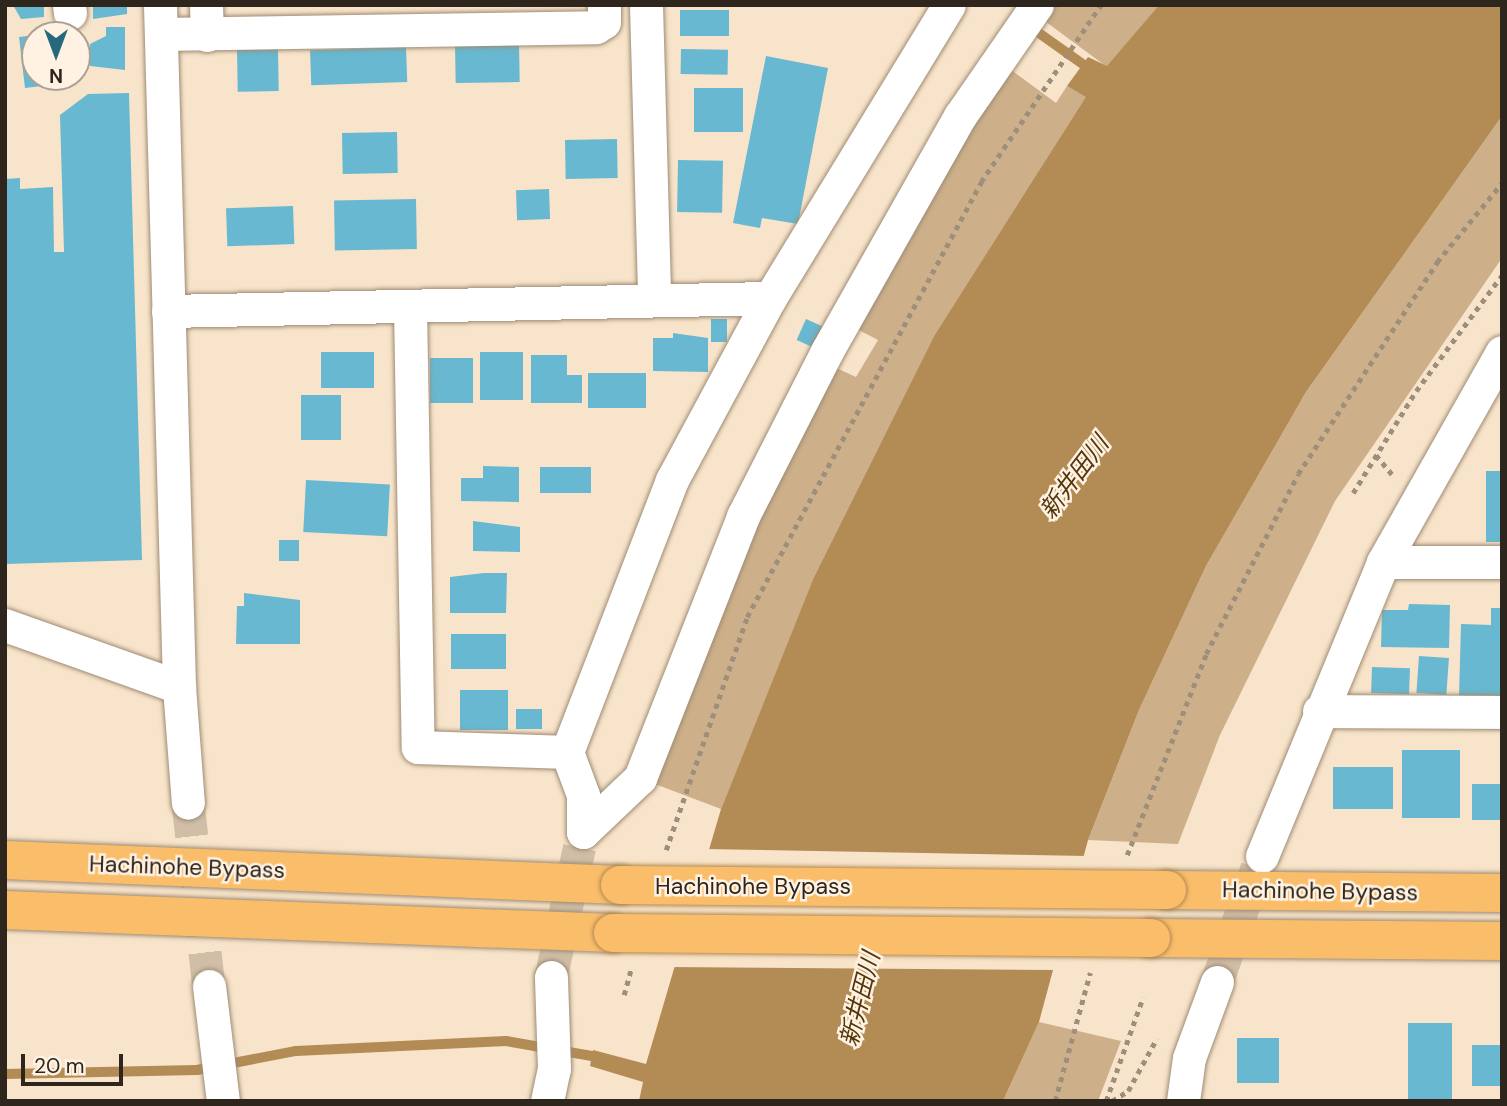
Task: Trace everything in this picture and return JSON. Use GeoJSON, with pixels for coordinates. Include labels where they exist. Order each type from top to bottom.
{"type":"FeatureCollection","features":[{"type":"Feature","properties":{"kind":"highway","name":"Hachinohe Bypass"},"geometry":{"type":"LineString","coordinates":[[5,860],[620,885],[1502,893]]}},
{"type":"Feature","properties":{"kind":"highway","name":"Hachinohe Bypass"},"geometry":{"type":"LineString","coordinates":[[5,910],[624,944],[1151,938],[1502,941]]}},
{"type":"Feature","properties":{"kind":"street"},"geometry":{"type":"LineString","coordinates":[[188,803],[179,687],[160,20],[596,27],[604,22],[604,5]]}},
{"type":"Feature","properties":{"kind":"street"},"geometry":{"type":"LineString","coordinates":[[646,5],[654,299]]}},
{"type":"Feature","properties":{"kind":"street"},"geometry":{"type":"LineString","coordinates":[[949,5],[770,298],[672,480],[567,752],[583,795],[583,832],[640,778],[743,516],[827,351],[960,116],[1037,5]]}},
{"type":"Feature","properties":{"kind":"street"},"geometry":{"type":"LineString","coordinates":[[168,311],[770,298]]}},
{"type":"Feature","properties":{"kind":"street"},"geometry":{"type":"LineString","coordinates":[[410,307],[418,747],[567,752]]}},
{"type":"Feature","properties":{"kind":"street"},"geometry":{"type":"LineString","coordinates":[[1262,856],[1319,711],[1383,562],[1502,352]]}},
{"type":"Feature","properties":{"kind":"street"},"geometry":{"type":"LineString","coordinates":[[1383,562],[1502,562]]}},
{"type":"Feature","properties":{"kind":"street"},"geometry":{"type":"LineString","coordinates":[[5,625],[179,687]]}},
{"type":"Feature","properties":{"kind":"street"},"geometry":{"type":"LineString","coordinates":[[1319,711],[1502,712]]}},
{"type":"Feature","properties":{"kind":"street"},"geometry":{"type":"LineString","coordinates":[[547,1101],[554,1069],[551,977]]}},
{"type":"Feature","properties":{"kind":"street"},"geometry":{"type":"LineString","coordinates":[[1183,1101],[1189,1058],[1217,982]]}},
{"type":"Feature","properties":{"kind":"street"},"geometry":{"type":"LineString","coordinates":[[209,986],[223,1101]]}},
{"type":"Feature","properties":{"kind":"path"},"geometry":{"type":"LineString","coordinates":[[663,862],[760,592],[981,182],[1101,5]]}},
{"type":"Feature","properties":{"kind":"path"},"geometry":{"type":"LineString","coordinates":[[1122,869],[1142,805],[1206,654],[1298,474],[1437,262],[1502,183]]}},
{"type":"Feature","properties":{"kind":"path"},"geometry":{"type":"LineString","coordinates":[[1353,493],[1416,391],[1502,275]]}},
{"type":"Feature","properties":{"kind":"path"},"geometry":{"type":"LineString","coordinates":[[624,944],[624,995]]}},
{"type":"Feature","properties":{"kind":"path"},"geometry":{"type":"LineString","coordinates":[[1055,1101],[1095,960]]}},
{"type":"Feature","properties":{"kind":"path"},"geometry":{"type":"LineString","coordinates":[[1106,1101],[1143,997]]}},
{"type":"Feature","properties":{"kind":"path"},"geometry":{"type":"LineString","coordinates":[[1112,1101],[1128,1091],[1163,1029]]}},
{"type":"Feature","properties":{"kind":"shaded area"},"geometry":{"type":"Polygon","coordinates":[[[1052,5],[1159,5],[1107,67],[1042,19],[1052,5]]]}},
{"type":"Feature","properties":{"kind":"shaded area"},"geometry":{"type":"Polygon","coordinates":[[[1007,67],[1056,103],[1067,86],[1087,97],[934,336],[813,579],[721,809],[655,784],[752,517],[832,366],[856,377],[878,340],[853,327],[1007,67]]]}},
{"type":"Feature","properties":{"kind":"shaded area"},"geometry":{"type":"Polygon","coordinates":[[[1502,116],[1502,258],[1335,501],[1220,735],[1178,844],[1088,840],[1139,710],[1206,566],[1306,392],[1502,116]]]}},
{"type":"Feature","properties":{"kind":"shaded area"},"geometry":{"type":"Polygon","coordinates":[[[1039,1022],[1121,1041],[1098,1101],[1003,1101],[1039,1022]]]}},
{"type":"Feature","properties":{"kind":"water","name":"新井田川"},"geometry":{"type":"Polygon","coordinates":[[[1159,5],[1502,5],[1502,116],[1306,392],[1206,566],[1139,710],[1088,840],[1039,1022],[1003,1101],[639,1101],[643,1082],[590,1066],[593,1050],[646,1064],[721,809],[813,579],[934,336],[1086,97],[1067,86],[1088,57],[1107,66],[1159,5]]]}},
{"type":"Feature","properties":{"kind":"pier"},"geometry":{"type":"Polygon","coordinates":[[[704,849],[1087,856],[1057,970],[667,967],[704,849]]]}},
{"type":"Feature","properties":{"kind":"building"},"geometry":{"type":"Polygon","coordinates":[[[13,5],[44,5],[44,17],[21,19],[13,5]]]}},
{"type":"Feature","properties":{"kind":"building"},"geometry":{"type":"Polygon","coordinates":[[[93,5],[127,5],[127,14],[93,19],[93,5]]]}},
{"type":"Feature","properties":{"kind":"building"},"geometry":{"type":"Polygon","coordinates":[[[680,10],[729,10],[729,36],[680,36],[680,10]]]}},
{"type":"Feature","properties":{"kind":"building"},"geometry":{"type":"Polygon","coordinates":[[[106,27],[125,27],[125,70],[91,66],[91,44],[106,36],[106,27]]]}},
{"type":"Feature","properties":{"kind":"building"},"geometry":{"type":"Polygon","coordinates":[[[519,43],[520,82],[456,83],[455,44],[519,43]]]}},
{"type":"Feature","properties":{"kind":"building"},"geometry":{"type":"Polygon","coordinates":[[[406,47],[407,82],[311,85],[310,50],[406,47]]]}},
{"type":"Feature","properties":{"kind":"building"},"geometry":{"type":"Polygon","coordinates":[[[278,49],[279,91],[238,92],[237,50],[278,49]]]}},
{"type":"Feature","properties":{"kind":"building"},"geometry":{"type":"Polygon","coordinates":[[[681,49],[728,50],[728,75],[681,74],[681,49]]]}},
{"type":"Feature","properties":{"kind":"building"},"geometry":{"type":"Polygon","coordinates":[[[766,56],[828,68],[798,224],[762,218],[760,228],[733,223],[766,56]]]}},
{"type":"Feature","properties":{"kind":"building"},"geometry":{"type":"Polygon","coordinates":[[[694,88],[743,88],[743,132],[694,132],[694,88]]]}},
{"type":"Feature","properties":{"kind":"building"},"geometry":{"type":"Polygon","coordinates":[[[129,93],[142,560],[5,564],[5,179],[20,178],[20,189],[53,187],[54,252],[64,252],[60,115],[88,94],[129,93]]]}},
{"type":"Feature","properties":{"kind":"building"},"geometry":{"type":"Polygon","coordinates":[[[397,132],[398,173],[343,174],[342,133],[397,132]]]}},
{"type":"Feature","properties":{"kind":"building"},"geometry":{"type":"Polygon","coordinates":[[[617,139],[618,178],[566,179],[565,140],[617,139]]]}},
{"type":"Feature","properties":{"kind":"building"},"geometry":{"type":"Polygon","coordinates":[[[678,160],[723,161],[722,213],[677,212],[678,160]]]}},
{"type":"Feature","properties":{"kind":"building"},"geometry":{"type":"Polygon","coordinates":[[[549,189],[550,219],[517,220],[516,190],[549,189]]]}},
{"type":"Feature","properties":{"kind":"building"},"geometry":{"type":"Polygon","coordinates":[[[416,199],[417,249],[335,250],[334,200],[416,199]]]}},
{"type":"Feature","properties":{"kind":"building"},"geometry":{"type":"Polygon","coordinates":[[[293,206],[294,244],[227,246],[226,208],[293,206]]]}},
{"type":"Feature","properties":{"kind":"building"},"geometry":{"type":"Polygon","coordinates":[[[711,319],[727,319],[727,342],[711,342],[711,319]]]}},
{"type":"Feature","properties":{"kind":"building"},"geometry":{"type":"Polygon","coordinates":[[[806,319],[826,328],[817,349],[797,340],[806,319]]]}},
{"type":"Feature","properties":{"kind":"building"},"geometry":{"type":"Polygon","coordinates":[[[673,333],[708,338],[708,372],[653,371],[653,338],[673,338],[673,333]]]}},
{"type":"Feature","properties":{"kind":"building"},"geometry":{"type":"Polygon","coordinates":[[[321,352],[374,352],[374,388],[321,388],[321,352]]]}},
{"type":"Feature","properties":{"kind":"building"},"geometry":{"type":"Polygon","coordinates":[[[480,352],[523,352],[523,400],[480,400],[480,352]]]}},
{"type":"Feature","properties":{"kind":"building"},"geometry":{"type":"Polygon","coordinates":[[[531,355],[567,355],[567,375],[582,375],[582,403],[531,403],[531,355]]]}},
{"type":"Feature","properties":{"kind":"building"},"geometry":{"type":"Polygon","coordinates":[[[430,358],[473,358],[473,403],[430,403],[430,358]]]}},
{"type":"Feature","properties":{"kind":"building"},"geometry":{"type":"Polygon","coordinates":[[[588,373],[646,373],[646,408],[588,408],[588,373]]]}},
{"type":"Feature","properties":{"kind":"building"},"geometry":{"type":"Polygon","coordinates":[[[301,395],[341,395],[341,440],[301,440],[301,395]]]}},
{"type":"Feature","properties":{"kind":"building"},"geometry":{"type":"Polygon","coordinates":[[[483,466],[519,467],[519,502],[461,501],[461,478],[483,478],[483,466]]]}},
{"type":"Feature","properties":{"kind":"building"},"geometry":{"type":"Polygon","coordinates":[[[540,467],[591,467],[591,493],[540,493],[540,467]]]}},
{"type":"Feature","properties":{"kind":"building"},"geometry":{"type":"Polygon","coordinates":[[[1486,471],[1502,471],[1502,542],[1486,542],[1486,471]]]}},
{"type":"Feature","properties":{"kind":"building"},"geometry":{"type":"Polygon","coordinates":[[[306,480],[390,484],[387,536],[303,532],[306,480]]]}},
{"type":"Feature","properties":{"kind":"building"},"geometry":{"type":"Polygon","coordinates":[[[473,521],[520,527],[520,552],[473,551],[473,521]]]}},
{"type":"Feature","properties":{"kind":"building"},"geometry":{"type":"Polygon","coordinates":[[[279,540],[299,540],[299,561],[279,561],[279,540]]]}},
{"type":"Feature","properties":{"kind":"building"},"geometry":{"type":"Polygon","coordinates":[[[507,573],[506,613],[450,613],[450,577],[507,573]]]}},
{"type":"Feature","properties":{"kind":"building"},"geometry":{"type":"Polygon","coordinates":[[[244,593],[300,600],[300,644],[236,644],[237,606],[244,606],[244,593]]]}},
{"type":"Feature","properties":{"kind":"building"},"geometry":{"type":"Polygon","coordinates":[[[1409,604],[1450,605],[1449,648],[1381,647],[1382,610],[1408,610],[1409,604]]]}},
{"type":"Feature","properties":{"kind":"building"},"geometry":{"type":"Polygon","coordinates":[[[1491,608],[1502,608],[1502,697],[1459,696],[1461,624],[1491,625],[1491,608]]]}},
{"type":"Feature","properties":{"kind":"building"},"geometry":{"type":"Polygon","coordinates":[[[451,634],[506,634],[506,669],[451,669],[451,634]]]}},
{"type":"Feature","properties":{"kind":"building"},"geometry":{"type":"Polygon","coordinates":[[[1419,656],[1449,658],[1446,695],[1416,693],[1419,656]]]}},
{"type":"Feature","properties":{"kind":"building"},"geometry":{"type":"Polygon","coordinates":[[[1372,667],[1410,668],[1409,694],[1371,693],[1372,667]]]}},
{"type":"Feature","properties":{"kind":"building"},"geometry":{"type":"Polygon","coordinates":[[[460,690],[508,690],[508,730],[460,730],[460,690]]]}},
{"type":"Feature","properties":{"kind":"building"},"geometry":{"type":"Polygon","coordinates":[[[516,709],[542,709],[542,729],[516,729],[516,709]]]}},
{"type":"Feature","properties":{"kind":"building"},"geometry":{"type":"Polygon","coordinates":[[[1402,750],[1460,750],[1460,818],[1402,818],[1402,750]]]}},
{"type":"Feature","properties":{"kind":"building"},"geometry":{"type":"Polygon","coordinates":[[[1333,767],[1393,767],[1393,809],[1333,809],[1333,767]]]}},
{"type":"Feature","properties":{"kind":"building"},"geometry":{"type":"Polygon","coordinates":[[[1472,784],[1502,784],[1502,820],[1472,820],[1472,784]]]}},
{"type":"Feature","properties":{"kind":"building"},"geometry":{"type":"Polygon","coordinates":[[[1408,1023],[1452,1023],[1452,1099],[1408,1099],[1408,1023]]]}},
{"type":"Feature","properties":{"kind":"building"},"geometry":{"type":"Polygon","coordinates":[[[1237,1038],[1279,1038],[1279,1083],[1237,1083],[1237,1038]]]}},
{"type":"Feature","properties":{"kind":"building"},"geometry":{"type":"Polygon","coordinates":[[[1472,1045],[1502,1045],[1502,1086],[1472,1086],[1472,1045]]]}},
{"type":"Feature","properties":{"kind":"waterway"},"geometry":{"type":"LineString","coordinates":[[1036,31],[1094,72]]}},
{"type":"Feature","properties":{"kind":"waterway"},"geometry":{"type":"LineString","coordinates":[[5,1074],[197,1070],[296,1051],[506,1041],[592,1056]]}},
{"type":"Feature","properties":{"kind":"tunnel"},"geometry":{"type":"LineString","coordinates":[[188,803],[209,986]]}},
{"type":"Feature","properties":{"kind":"tunnel"},"geometry":{"type":"LineString","coordinates":[[551,977],[583,832]]}},
{"type":"Feature","properties":{"kind":"tunnel"},"geometry":{"type":"LineString","coordinates":[[1217,982],[1257,868]]}}]}
